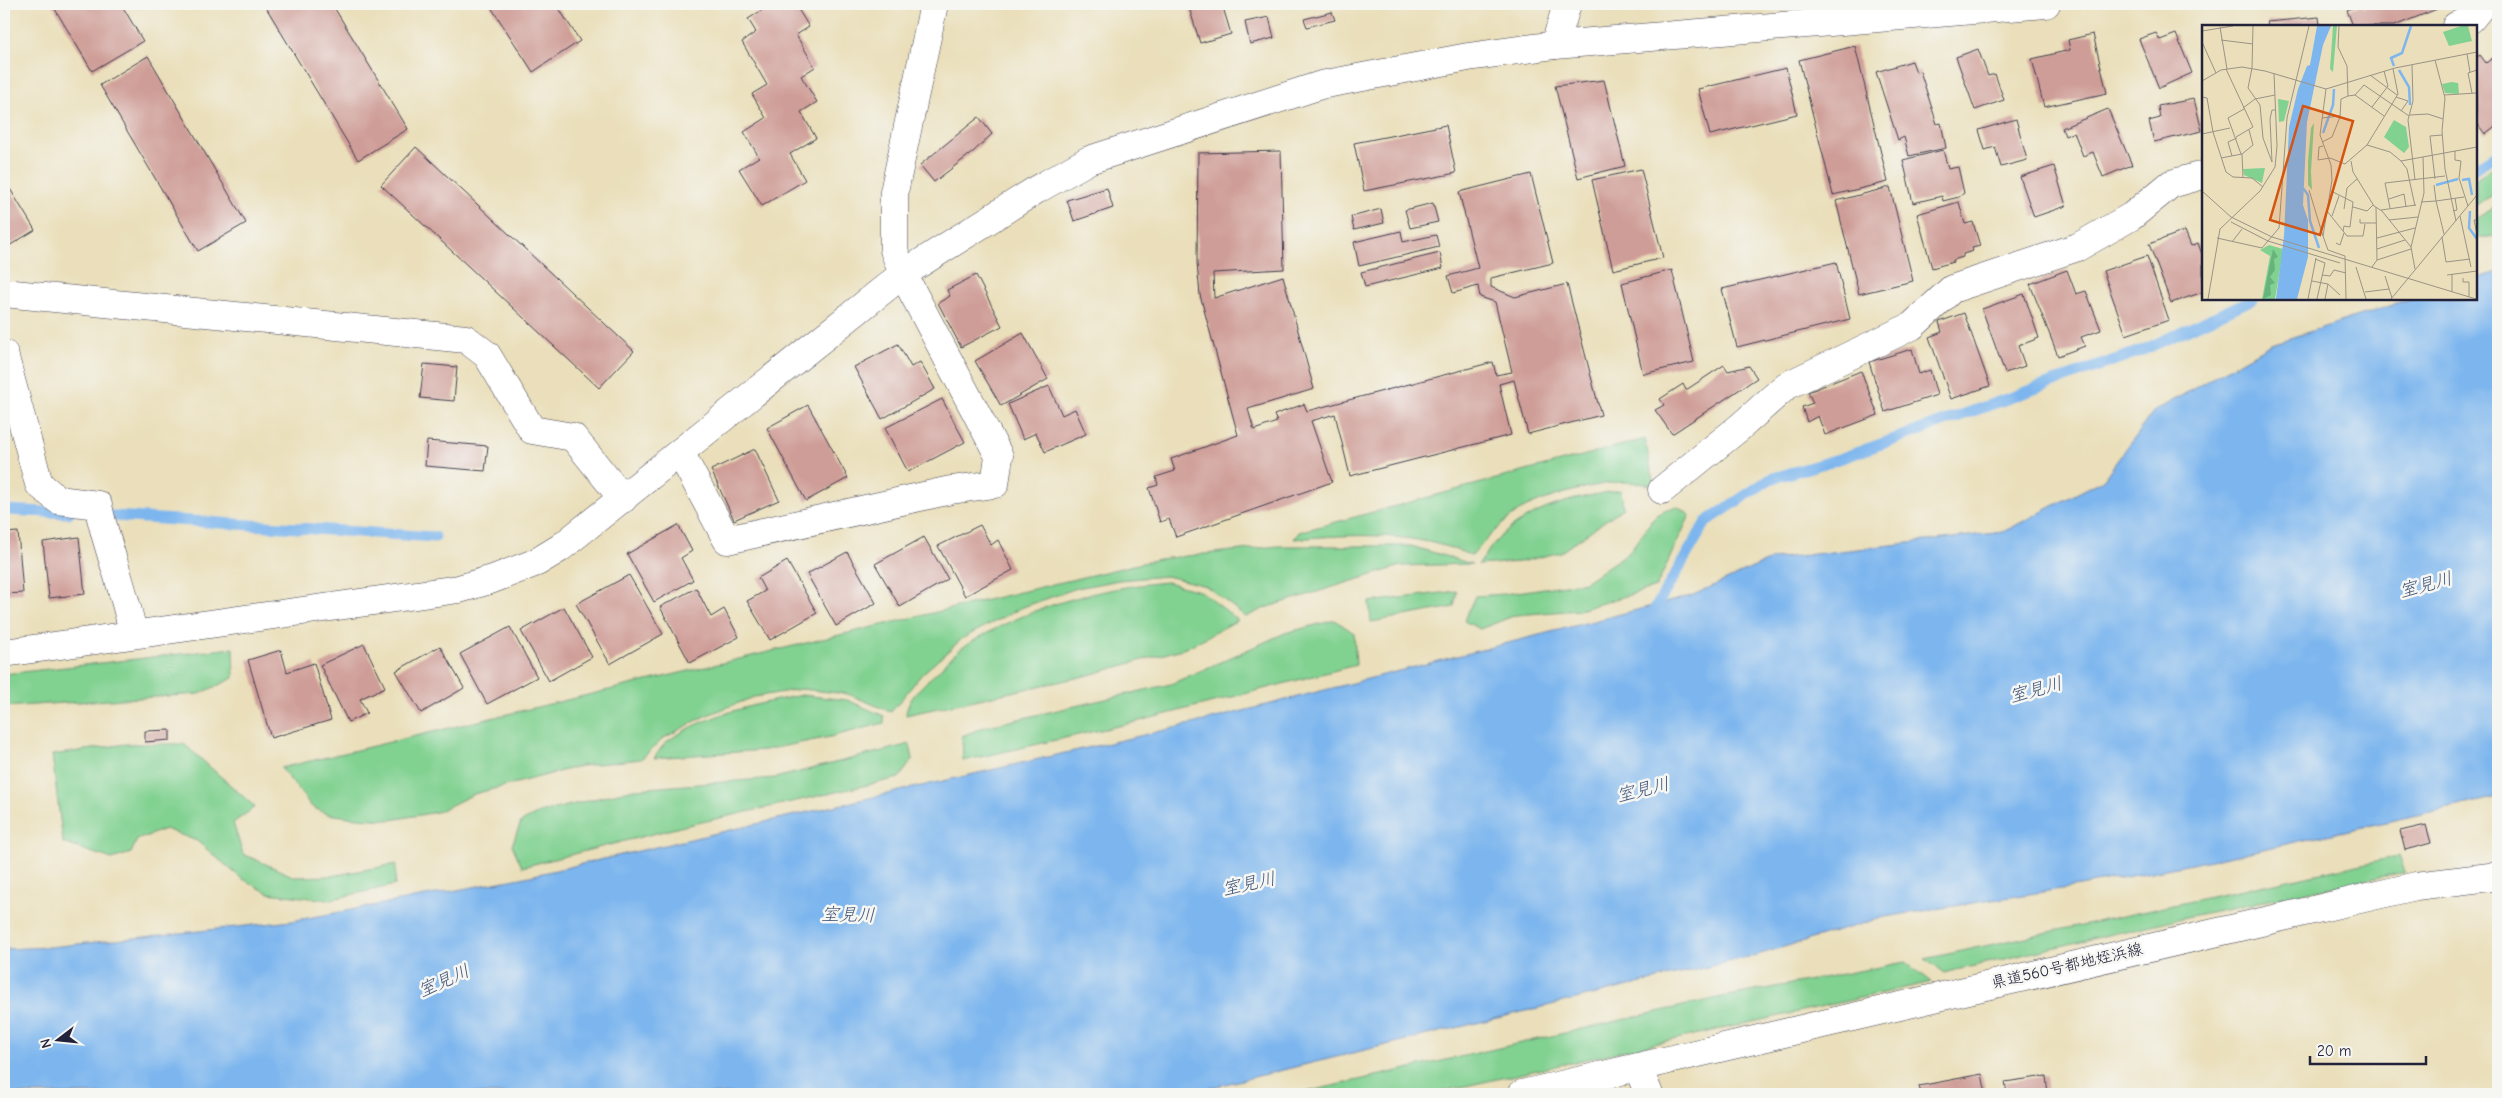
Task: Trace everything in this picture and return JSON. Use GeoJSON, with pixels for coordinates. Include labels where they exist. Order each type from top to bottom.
{"type":"FeatureCollection","features":[{"type":"Feature","properties":{"kind":"street"},"geometry":{"type":"LineString","coordinates":[[680,454],[727,540],[950,490],[995,484],[1000,456],[903,274],[894,250],[894,192],[934,4]]}},
{"type":"Feature","properties":{"kind":"street"},"geometry":{"type":"LineString","coordinates":[[1555,45],[1566,4]]}},
{"type":"Feature","properties":{"kind":"street"},"geometry":{"type":"LineString","coordinates":[[4,653],[459,589],[493,580],[537,562],[560,548],[623,499],[903,274],[1036,190],[1089,160],[1321,85],[1409,68],[1555,45],[1986,6],[2046,4]]}},
{"type":"Feature","properties":{"kind":"street"},"geometry":{"type":"LineString","coordinates":[[2458,25],[2471,19],[2483,4]]}},
{"type":"Feature","properties":{"kind":"street"},"geometry":{"type":"LineString","coordinates":[[1662,490],[1740,427],[1786,386],[1912,326],[1952,289],[2078,247],[2132,216],[2170,184],[2202,175]]}},
{"type":"Feature","properties":{"kind":"street"},"geometry":{"type":"LineString","coordinates":[[4,293],[466,339],[487,356],[532,430],[573,437],[623,499]]}},
{"type":"Feature","properties":{"kind":"street"},"geometry":{"type":"LineString","coordinates":[[4,354],[40,484],[58,500],[98,505],[103,531],[128,606],[133,634]]}},
{"type":"Feature","properties":{"kind":"street","name":"県道560号都地姪浜線"},"geometry":{"type":"LineString","coordinates":[[1522,1094],[2145,947],[2416,886],[2498,876]]}},
{"type":"Feature","properties":{"kind":"street"},"geometry":{"type":"LineString","coordinates":[[1638,1068],[1649,1094]]}},
{"type":"Feature","properties":{"kind":"green space"},"geometry":{"type":"Polygon","coordinates":[[[2498,164],[2498,192],[2477,204],[2477,177],[2498,164]]]}},
{"type":"Feature","properties":{"kind":"green space"},"geometry":{"type":"Polygon","coordinates":[[[2498,205],[2498,236],[2477,238],[2477,217],[2498,205]]]}},
{"type":"Feature","properties":{"kind":"green space"},"geometry":{"type":"Polygon","coordinates":[[[1645,439],[1654,485],[1627,482],[1612,483],[1568,492],[1538,502],[1516,513],[1493,533],[1472,556],[1429,542],[1407,538],[1340,536],[1294,539],[1299,532],[1645,439]]]}},
{"type":"Feature","properties":{"kind":"green space"},"geometry":{"type":"Polygon","coordinates":[[[1621,490],[1623,508],[1561,552],[1520,562],[1478,565],[1497,540],[1524,519],[1571,500],[1621,490]]]}},
{"type":"Feature","properties":{"kind":"green space"},"geometry":{"type":"Polygon","coordinates":[[[1676,506],[1690,515],[1656,587],[1579,610],[1516,615],[1480,629],[1464,621],[1475,596],[1504,594],[1585,582],[1629,552],[1656,515],[1676,506]]]}},
{"type":"Feature","properties":{"kind":"green space"},"geometry":{"type":"Polygon","coordinates":[[[1278,546],[1411,546],[1472,564],[1401,566],[1265,608],[1246,617],[1206,586],[1166,576],[1119,580],[1077,588],[1023,607],[963,638],[922,674],[891,712],[848,694],[801,689],[754,697],[705,716],[664,738],[641,759],[581,766],[474,794],[437,812],[391,820],[327,814],[312,807],[281,768],[1159,559],[1278,546]]]}},
{"type":"Feature","properties":{"kind":"green space"},"geometry":{"type":"Polygon","coordinates":[[[1167,582],[1202,592],[1238,620],[1186,648],[1085,676],[906,715],[909,703],[913,697],[951,657],[968,644],[991,631],[1039,610],[1089,594],[1167,582]]]}},
{"type":"Feature","properties":{"kind":"green space"},"geometry":{"type":"Polygon","coordinates":[[[1457,591],[1454,607],[1371,622],[1369,602],[1457,591]]]}},
{"type":"Feature","properties":{"kind":"green space"},"geometry":{"type":"Polygon","coordinates":[[[1335,620],[1354,633],[1356,665],[1136,722],[963,761],[962,736],[984,727],[1171,684],[1285,633],[1335,620]]]}},
{"type":"Feature","properties":{"kind":"green space"},"geometry":{"type":"Polygon","coordinates":[[[233,648],[234,678],[199,694],[4,707],[4,674],[233,648]]]}},
{"type":"Feature","properties":{"kind":"green space"},"geometry":{"type":"Polygon","coordinates":[[[802,695],[847,700],[884,716],[884,723],[830,737],[765,750],[654,758],[669,740],[700,723],[750,706],[802,695]]]}},
{"type":"Feature","properties":{"kind":"green space"},"geometry":{"type":"Polygon","coordinates":[[[126,744],[184,744],[255,807],[233,823],[243,854],[295,877],[331,876],[396,864],[395,885],[328,900],[268,893],[241,878],[197,841],[165,829],[137,840],[131,853],[112,859],[63,843],[52,755],[126,744]]]}},
{"type":"Feature","properties":{"kind":"green space"},"geometry":{"type":"Polygon","coordinates":[[[910,744],[913,759],[899,778],[684,826],[522,867],[512,845],[521,822],[539,813],[634,789],[775,778],[910,744]]]}},
{"type":"Feature","properties":{"kind":"green space"},"geometry":{"type":"Polygon","coordinates":[[[2399,856],[2405,872],[2186,917],[1944,973],[1925,959],[2399,856]]]}},
{"type":"Feature","properties":{"kind":"green space"},"geometry":{"type":"Polygon","coordinates":[[[1905,962],[1932,982],[1430,1094],[1297,1094],[1718,998],[1905,962]]]}},
{"type":"Feature","properties":{"kind":"water","name":"室見川"},"geometry":{"type":"Polygon","coordinates":[[[2498,272],[2498,797],[2237,855],[2080,886],[1885,917],[1757,955],[1184,1094],[4,1094],[4,949],[50,947],[292,921],[521,878],[1200,722],[1691,596],[1772,559],[2003,532],[2103,480],[2153,412],[2271,344],[2409,300],[2477,300],[2477,279],[2498,272]]]}},
{"type":"Feature","properties":{"kind":"building"},"geometry":{"type":"Polygon","coordinates":[[[52,4],[121,4],[143,41],[92,71],[52,4]]]}},
{"type":"Feature","properties":{"kind":"building"},"geometry":{"type":"Polygon","coordinates":[[[264,4],[332,4],[408,129],[358,160],[264,4]]]}},
{"type":"Feature","properties":{"kind":"building"},"geometry":{"type":"Polygon","coordinates":[[[489,4],[556,4],[580,41],[533,72],[489,4]]]}},
{"type":"Feature","properties":{"kind":"building"},"geometry":{"type":"Polygon","coordinates":[[[765,4],[795,4],[809,27],[796,35],[815,67],[801,76],[817,102],[801,112],[816,138],[790,154],[805,180],[762,206],[739,169],[759,157],[744,132],[766,118],[752,94],[767,85],[742,42],[756,32],[748,19],[767,7],[765,4]]]}},
{"type":"Feature","properties":{"kind":"building"},"geometry":{"type":"Polygon","coordinates":[[[1188,4],[1222,4],[1231,34],[1200,43],[1188,4]]]}},
{"type":"Feature","properties":{"kind":"building"},"geometry":{"type":"Polygon","coordinates":[[[2362,4],[2363,8],[2373,4],[2382,4],[2383,6],[2389,4],[2440,4],[2442,7],[2397,25],[2353,25],[2347,10],[2362,4]]]}},
{"type":"Feature","properties":{"kind":"building"},"geometry":{"type":"Polygon","coordinates":[[[1332,12],[1335,20],[1307,27],[1304,19],[1332,12]]]}},
{"type":"Feature","properties":{"kind":"building"},"geometry":{"type":"Polygon","coordinates":[[[1269,17],[1274,38],[1250,44],[1245,22],[1269,17]]]}},
{"type":"Feature","properties":{"kind":"building"},"geometry":{"type":"Polygon","coordinates":[[[2319,17],[2320,25],[2268,25],[2267,22],[2319,17]]]}},
{"type":"Feature","properties":{"kind":"building"},"geometry":{"type":"Polygon","coordinates":[[[2156,33],[2160,40],[2176,34],[2192,73],[2159,88],[2139,39],[2156,33]]]}},
{"type":"Feature","properties":{"kind":"building"},"geometry":{"type":"Polygon","coordinates":[[[2093,34],[2107,93],[2044,107],[2032,59],[2070,50],[2068,40],[2093,34]]]}},
{"type":"Feature","properties":{"kind":"building"},"geometry":{"type":"Polygon","coordinates":[[[1855,46],[1888,182],[1833,195],[1799,60],[1855,46]]]}},
{"type":"Feature","properties":{"kind":"building"},"geometry":{"type":"Polygon","coordinates":[[[1978,49],[1988,76],[1995,74],[2004,100],[1975,110],[1956,57],[1978,49]]]}},
{"type":"Feature","properties":{"kind":"building"},"geometry":{"type":"Polygon","coordinates":[[[2498,54],[2498,124],[2485,134],[2477,123],[2477,57],[2480,55],[2486,63],[2498,54]]]}},
{"type":"Feature","properties":{"kind":"building"},"geometry":{"type":"Polygon","coordinates":[[[148,56],[246,223],[198,251],[100,85],[148,56]]]}},
{"type":"Feature","properties":{"kind":"building"},"geometry":{"type":"Polygon","coordinates":[[[1912,61],[1916,72],[1920,71],[1937,124],[1941,123],[1946,148],[1909,156],[1904,137],[1898,140],[1876,72],[1912,61]]]}},
{"type":"Feature","properties":{"kind":"building"},"geometry":{"type":"Polygon","coordinates":[[[1786,68],[1797,114],[1710,135],[1698,89],[1786,68]]]}},
{"type":"Feature","properties":{"kind":"building"},"geometry":{"type":"Polygon","coordinates":[[[1604,80],[1625,166],[1578,178],[1555,86],[1604,80]]]}},
{"type":"Feature","properties":{"kind":"building"},"geometry":{"type":"Polygon","coordinates":[[[2194,99],[2202,131],[2154,142],[2149,121],[2160,118],[2158,106],[2194,99]]]}},
{"type":"Feature","properties":{"kind":"building"},"geometry":{"type":"Polygon","coordinates":[[[2108,109],[2132,165],[2103,177],[2093,152],[2083,156],[2074,132],[2065,136],[2062,128],[2108,109]]]}},
{"type":"Feature","properties":{"kind":"building"},"geometry":{"type":"Polygon","coordinates":[[[979,117],[992,134],[973,152],[934,182],[920,165],[979,117]]]}},
{"type":"Feature","properties":{"kind":"building"},"geometry":{"type":"Polygon","coordinates":[[[2016,119],[2027,160],[2001,167],[1995,147],[1985,150],[1979,130],[2016,119]]]}},
{"type":"Feature","properties":{"kind":"building"},"geometry":{"type":"Polygon","coordinates":[[[1446,125],[1456,173],[1364,191],[1354,143],[1446,125]]]}},
{"type":"Feature","properties":{"kind":"building"},"geometry":{"type":"Polygon","coordinates":[[[416,147],[634,351],[599,388],[381,185],[416,147]]]}},
{"type":"Feature","properties":{"kind":"building"},"geometry":{"type":"Polygon","coordinates":[[[1943,150],[1948,169],[1958,167],[1964,193],[1959,197],[1943,201],[1942,196],[1913,203],[1903,160],[1943,150]]]}},
{"type":"Feature","properties":{"kind":"building"},"geometry":{"type":"Polygon","coordinates":[[[1281,151],[1284,269],[1213,273],[1214,298],[1283,276],[1314,389],[1248,409],[1254,430],[1277,422],[1274,415],[1304,404],[1307,411],[1493,362],[1496,375],[1512,372],[1495,302],[1480,297],[1478,286],[1453,293],[1448,276],[1478,268],[1459,192],[1531,174],[1553,263],[1491,278],[1491,287],[1515,297],[1567,284],[1601,415],[1528,434],[1514,380],[1499,384],[1511,435],[1350,476],[1335,414],[1311,421],[1332,482],[1176,537],[1169,519],[1160,522],[1149,488],[1158,485],[1156,477],[1175,471],[1171,459],[1238,435],[1200,295],[1197,264],[1198,153],[1281,151]]]}},
{"type":"Feature","properties":{"kind":"building"},"geometry":{"type":"Polygon","coordinates":[[[2054,166],[2066,206],[2034,217],[2020,177],[2054,166]]]}},
{"type":"Feature","properties":{"kind":"building"},"geometry":{"type":"Polygon","coordinates":[[[1641,169],[1663,258],[1613,270],[1592,180],[1641,169]]]}},
{"type":"Feature","properties":{"kind":"building"},"geometry":{"type":"Polygon","coordinates":[[[4,179],[35,230],[4,249],[4,179]]]}},
{"type":"Feature","properties":{"kind":"building"},"geometry":{"type":"Polygon","coordinates":[[[1890,187],[1913,281],[1859,294],[1836,201],[1890,187]]]}},
{"type":"Feature","properties":{"kind":"building"},"geometry":{"type":"Polygon","coordinates":[[[1107,188],[1113,208],[1074,221],[1067,200],[1107,188]]]}},
{"type":"Feature","properties":{"kind":"building"},"geometry":{"type":"Polygon","coordinates":[[[1959,202],[1965,224],[1973,222],[1980,246],[1972,248],[1973,251],[1963,254],[1963,257],[1953,260],[1953,262],[1932,268],[1917,214],[1959,202]]]}},
{"type":"Feature","properties":{"kind":"building"},"geometry":{"type":"Polygon","coordinates":[[[1433,203],[1438,222],[1410,228],[1405,210],[1433,203]]]}},
{"type":"Feature","properties":{"kind":"building"},"geometry":{"type":"Polygon","coordinates":[[[1381,209],[1384,223],[1354,230],[1351,217],[1381,209]]]}},
{"type":"Feature","properties":{"kind":"building"},"geometry":{"type":"Polygon","coordinates":[[[1401,231],[1403,242],[1436,235],[1439,247],[1359,266],[1354,242],[1401,231]]]}},
{"type":"Feature","properties":{"kind":"building"},"geometry":{"type":"Polygon","coordinates":[[[2185,231],[2191,246],[2198,243],[2202,254],[2202,292],[2171,303],[2149,244],[2185,231]]]}},
{"type":"Feature","properties":{"kind":"building"},"geometry":{"type":"Polygon","coordinates":[[[1440,253],[1443,268],[1365,287],[1361,272],[1440,253]]]}},
{"type":"Feature","properties":{"kind":"building"},"geometry":{"type":"Polygon","coordinates":[[[2147,256],[2169,320],[2126,335],[2103,271],[2147,256]]]}},
{"type":"Feature","properties":{"kind":"building"},"geometry":{"type":"Polygon","coordinates":[[[1836,262],[1850,319],[1737,347],[1722,289],[1836,262]]]}},
{"type":"Feature","properties":{"kind":"building"},"geometry":{"type":"Polygon","coordinates":[[[1672,270],[1694,362],[1643,374],[1622,283],[1672,270]]]}},
{"type":"Feature","properties":{"kind":"building"},"geometry":{"type":"Polygon","coordinates":[[[2067,270],[2076,294],[2086,291],[2101,330],[2081,337],[2085,346],[2058,356],[2030,284],[2067,270]]]}},
{"type":"Feature","properties":{"kind":"building"},"geometry":{"type":"Polygon","coordinates":[[[976,275],[1002,326],[961,347],[938,303],[950,296],[947,290],[976,275]]]}},
{"type":"Feature","properties":{"kind":"building"},"geometry":{"type":"Polygon","coordinates":[[[2024,294],[2039,338],[2018,346],[2025,366],[2005,373],[1982,309],[2024,294]]]}},
{"type":"Feature","properties":{"kind":"building"},"geometry":{"type":"Polygon","coordinates":[[[1964,313],[1990,386],[1951,399],[1929,337],[1942,332],[1939,322],[1964,313]]]}},
{"type":"Feature","properties":{"kind":"building"},"geometry":{"type":"Polygon","coordinates":[[[1023,333],[1048,379],[1001,406],[975,361],[1023,333]]]}},
{"type":"Feature","properties":{"kind":"building"},"geometry":{"type":"Polygon","coordinates":[[[898,344],[911,367],[920,362],[935,389],[882,419],[854,367],[898,344]]]}},
{"type":"Feature","properties":{"kind":"building"},"geometry":{"type":"Polygon","coordinates":[[[1912,349],[1919,374],[1930,370],[1937,395],[1885,412],[1869,362],[1912,349]]]}},
{"type":"Feature","properties":{"kind":"building"},"geometry":{"type":"Polygon","coordinates":[[[424,364],[457,367],[454,401],[420,398],[424,364]]]}},
{"type":"Feature","properties":{"kind":"building"},"geometry":{"type":"Polygon","coordinates":[[[1724,365],[1728,371],[1749,366],[1757,378],[1672,434],[1655,410],[1664,405],[1660,399],[1683,384],[1686,390],[1724,365]]]}},
{"type":"Feature","properties":{"kind":"building"},"geometry":{"type":"Polygon","coordinates":[[[1861,371],[1878,415],[1825,435],[1818,416],[1807,422],[1802,407],[1813,403],[1808,392],[1861,371]]]}},
{"type":"Feature","properties":{"kind":"building"},"geometry":{"type":"Polygon","coordinates":[[[1049,386],[1062,415],[1075,409],[1086,434],[1045,452],[1036,433],[1023,439],[1008,404],[1049,386]]]}},
{"type":"Feature","properties":{"kind":"building"},"geometry":{"type":"Polygon","coordinates":[[[942,399],[965,442],[908,472],[885,428],[942,399]]]}},
{"type":"Feature","properties":{"kind":"building"},"geometry":{"type":"Polygon","coordinates":[[[808,405],[848,478],[806,501],[767,428],[808,405]]]}},
{"type":"Feature","properties":{"kind":"building"},"geometry":{"type":"Polygon","coordinates":[[[427,441],[488,446],[485,471],[425,466],[427,441]]]}},
{"type":"Feature","properties":{"kind":"building"},"geometry":{"type":"Polygon","coordinates":[[[755,449],[779,500],[734,520],[711,470],[755,449]]]}},
{"type":"Feature","properties":{"kind":"building"},"geometry":{"type":"Polygon","coordinates":[[[678,525],[692,551],[681,558],[693,580],[654,602],[627,554],[678,525]]]}},
{"type":"Feature","properties":{"kind":"building"},"geometry":{"type":"Polygon","coordinates":[[[980,525],[991,545],[998,540],[1013,570],[965,596],[938,546],[980,525]]]}},
{"type":"Feature","properties":{"kind":"building"},"geometry":{"type":"Polygon","coordinates":[[[18,532],[23,593],[4,594],[4,533],[18,532]]]}},
{"type":"Feature","properties":{"kind":"building"},"geometry":{"type":"Polygon","coordinates":[[[79,537],[85,594],[49,598],[43,542],[79,537]]]}},
{"type":"Feature","properties":{"kind":"building"},"geometry":{"type":"Polygon","coordinates":[[[924,537],[948,579],[900,607],[875,564],[924,537]]]}},
{"type":"Feature","properties":{"kind":"building"},"geometry":{"type":"Polygon","coordinates":[[[847,552],[876,603],[836,626],[807,574],[847,552]]]}},
{"type":"Feature","properties":{"kind":"building"},"geometry":{"type":"Polygon","coordinates":[[[787,561],[817,613],[770,640],[747,601],[765,591],[758,578],[787,561]]]}},
{"type":"Feature","properties":{"kind":"building"},"geometry":{"type":"Polygon","coordinates":[[[629,575],[663,634],[610,664],[576,604],[629,575]]]}},
{"type":"Feature","properties":{"kind":"building"},"geometry":{"type":"Polygon","coordinates":[[[696,588],[711,617],[724,609],[739,637],[690,663],[660,607],[696,588]]]}},
{"type":"Feature","properties":{"kind":"building"},"geometry":{"type":"Polygon","coordinates":[[[564,607],[592,657],[549,681],[521,631],[564,607]]]}},
{"type":"Feature","properties":{"kind":"building"},"geometry":{"type":"Polygon","coordinates":[[[510,627],[537,677],[487,704],[460,654],[510,627]]]}},
{"type":"Feature","properties":{"kind":"building"},"geometry":{"type":"Polygon","coordinates":[[[364,644],[385,687],[360,699],[367,713],[348,722],[320,665],[364,644]]]}},
{"type":"Feature","properties":{"kind":"building"},"geometry":{"type":"Polygon","coordinates":[[[440,646],[464,688],[421,713],[396,671],[440,646]]]}},
{"type":"Feature","properties":{"kind":"building"},"geometry":{"type":"Polygon","coordinates":[[[281,650],[287,672],[314,663],[331,720],[271,738],[248,660],[281,650]]]}},
{"type":"Feature","properties":{"kind":"building"},"geometry":{"type":"Polygon","coordinates":[[[170,730],[170,740],[145,742],[145,731],[170,730]]]}},
{"type":"Feature","properties":{"kind":"building"},"geometry":{"type":"Polygon","coordinates":[[[2426,825],[2431,843],[2405,850],[2400,831],[2426,825]]]}},
{"type":"Feature","properties":{"kind":"building"},"geometry":{"type":"Polygon","coordinates":[[[1982,1074],[1986,1094],[1921,1094],[1919,1086],[1982,1074]]]}},
{"type":"Feature","properties":{"kind":"building"},"geometry":{"type":"Polygon","coordinates":[[[2046,1076],[2048,1094],[2007,1094],[2005,1082],[2046,1076]]]}},
{"type":"Feature","properties":{"kind":"waterway"},"geometry":{"type":"LineString","coordinates":[[2477,166],[2498,154]]}},
{"type":"Feature","properties":{"kind":"waterway"},"geometry":{"type":"LineString","coordinates":[[1650,617],[1706,522],[1770,479],[1842,458],[2143,350],[2251,300]]}},
{"type":"Feature","properties":{"kind":"waterway"},"geometry":{"type":"LineString","coordinates":[[4,510],[69,513]]}},
{"type":"Feature","properties":{"kind":"waterway"},"geometry":{"type":"LineString","coordinates":[[100,515],[435,537]]}}]}
